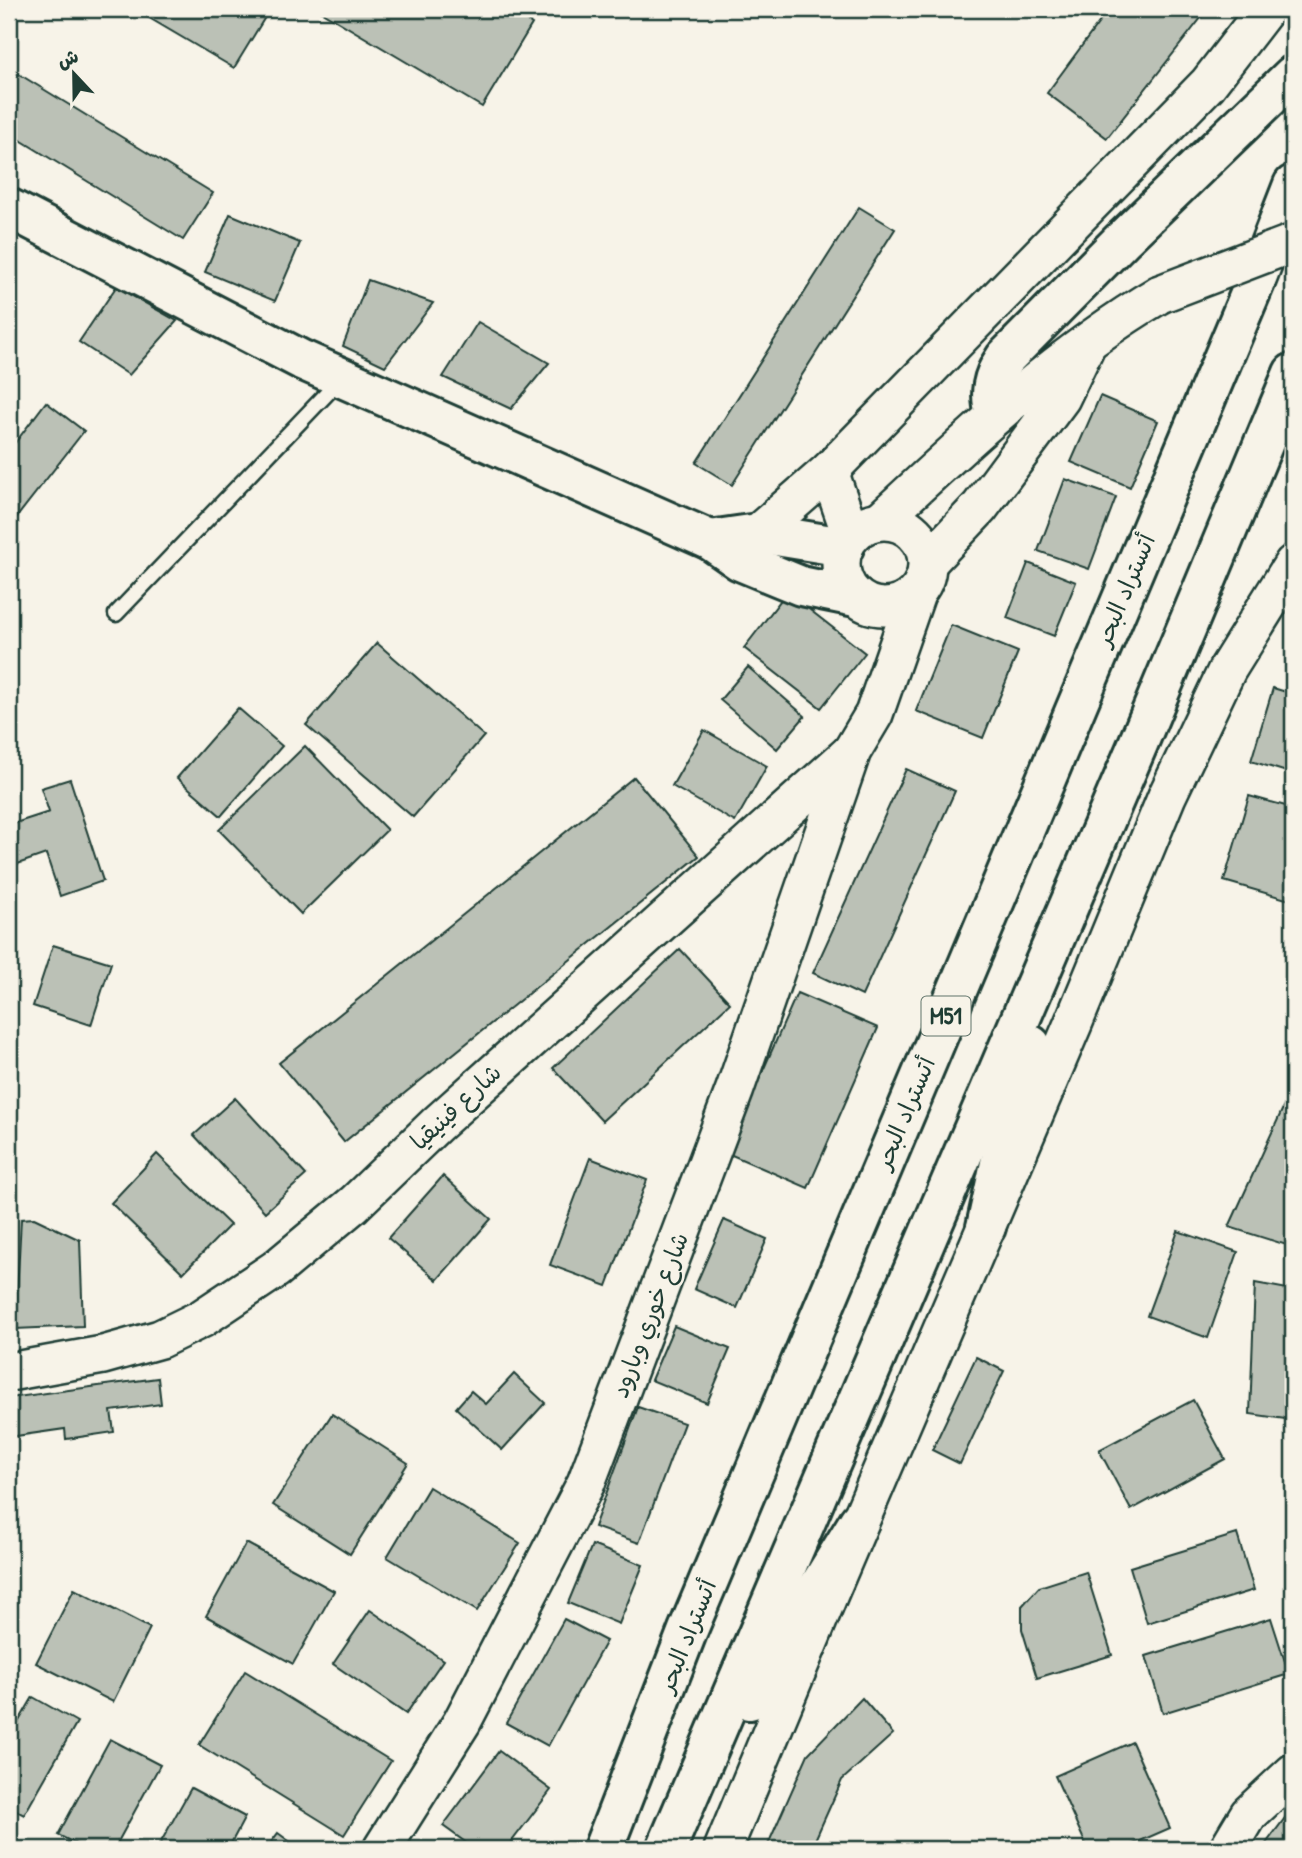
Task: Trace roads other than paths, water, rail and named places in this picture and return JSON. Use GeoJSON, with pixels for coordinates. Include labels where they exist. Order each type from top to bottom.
{"type":"FeatureCollection","features":[{"type":"Feature","properties":{"kind":"main road"},"geometry":{"type":"LineString","coordinates":[[995,415],[991,399],[992,383],[1005,358],[1132,230],[1293,75]]}},
{"type":"Feature","properties":{"kind":"main road","name":"أتستراد البحر"},"geometry":{"type":"LineString","coordinates":[[603,1849],[694,1617],[1251,293],[1293,185]]}},
{"type":"Feature","properties":{"kind":"main road"},"geometry":{"type":"LineString","coordinates":[[9,208],[302,360],[736,545],[801,586],[863,601]]}},
{"type":"Feature","properties":{"kind":"main road"},"geometry":{"type":"LineString","coordinates":[[666,1849],[1293,373]]}},
{"type":"Feature","properties":{"kind":"main road"},"geometry":{"type":"LineString","coordinates":[[736,545],[859,534]]}},
{"type":"Feature","properties":{"kind":"main road"},"geometry":{"type":"LineString","coordinates":[[986,1227],[1035,1030],[1046,959]]}},
{"type":"Feature","properties":{"kind":"main road"},"geometry":{"type":"LineString","coordinates":[[689,1797],[859,1521]]}},
{"type":"Feature","properties":{"kind":"street"},"geometry":{"type":"LineString","coordinates":[[736,545],[829,471],[1208,84],[1266,9]]}},
{"type":"Feature","properties":{"kind":"street"},"geometry":{"type":"LineString","coordinates":[[892,667],[863,601],[844,583],[840,565],[859,534],[995,415],[1115,320],[1160,294],[1293,243]]}},
{"type":"Feature","properties":{"kind":"street"},"geometry":{"type":"LineString","coordinates":[[863,601],[886,608],[902,604],[980,507],[1061,398],[1087,344]]}},
{"type":"Feature","properties":{"kind":"street"},"geometry":{"type":"LineString","coordinates":[[829,471],[859,534]]}},
{"type":"Feature","properties":{"kind":"street"},"geometry":{"type":"LineString","coordinates":[[852,751],[874,714],[892,667],[922,578],[924,545],[914,531],[898,523],[859,534]]}},
{"type":"Feature","properties":{"kind":"street"},"geometry":{"type":"LineString","coordinates":[[723,1849],[859,1521],[1073,1024],[1167,796],[1227,670],[1293,564]]}},
{"type":"Feature","properties":{"kind":"street","name":"شارع فينيقيا"},"geometry":{"type":"LineString","coordinates":[[9,1372],[103,1354],[160,1339],[201,1319],[276,1269],[354,1204],[437,1124],[852,751]]}},
{"type":"Feature","properties":{"kind":"street","name":"شارع خوري وبارود"},"geometry":{"type":"LineString","coordinates":[[383,1849],[462,1722],[586,1483],[735,1089],[852,751]]}},
{"type":"Feature","properties":{"kind":"street"},"geometry":{"type":"LineString","coordinates":[[1228,1849],[1250,1814],[1293,1773]]}},
{"type":"Feature","properties":{"kind":"lane"},"geometry":{"type":"LineString","coordinates":[[116,614],[342,377]]}}]}
